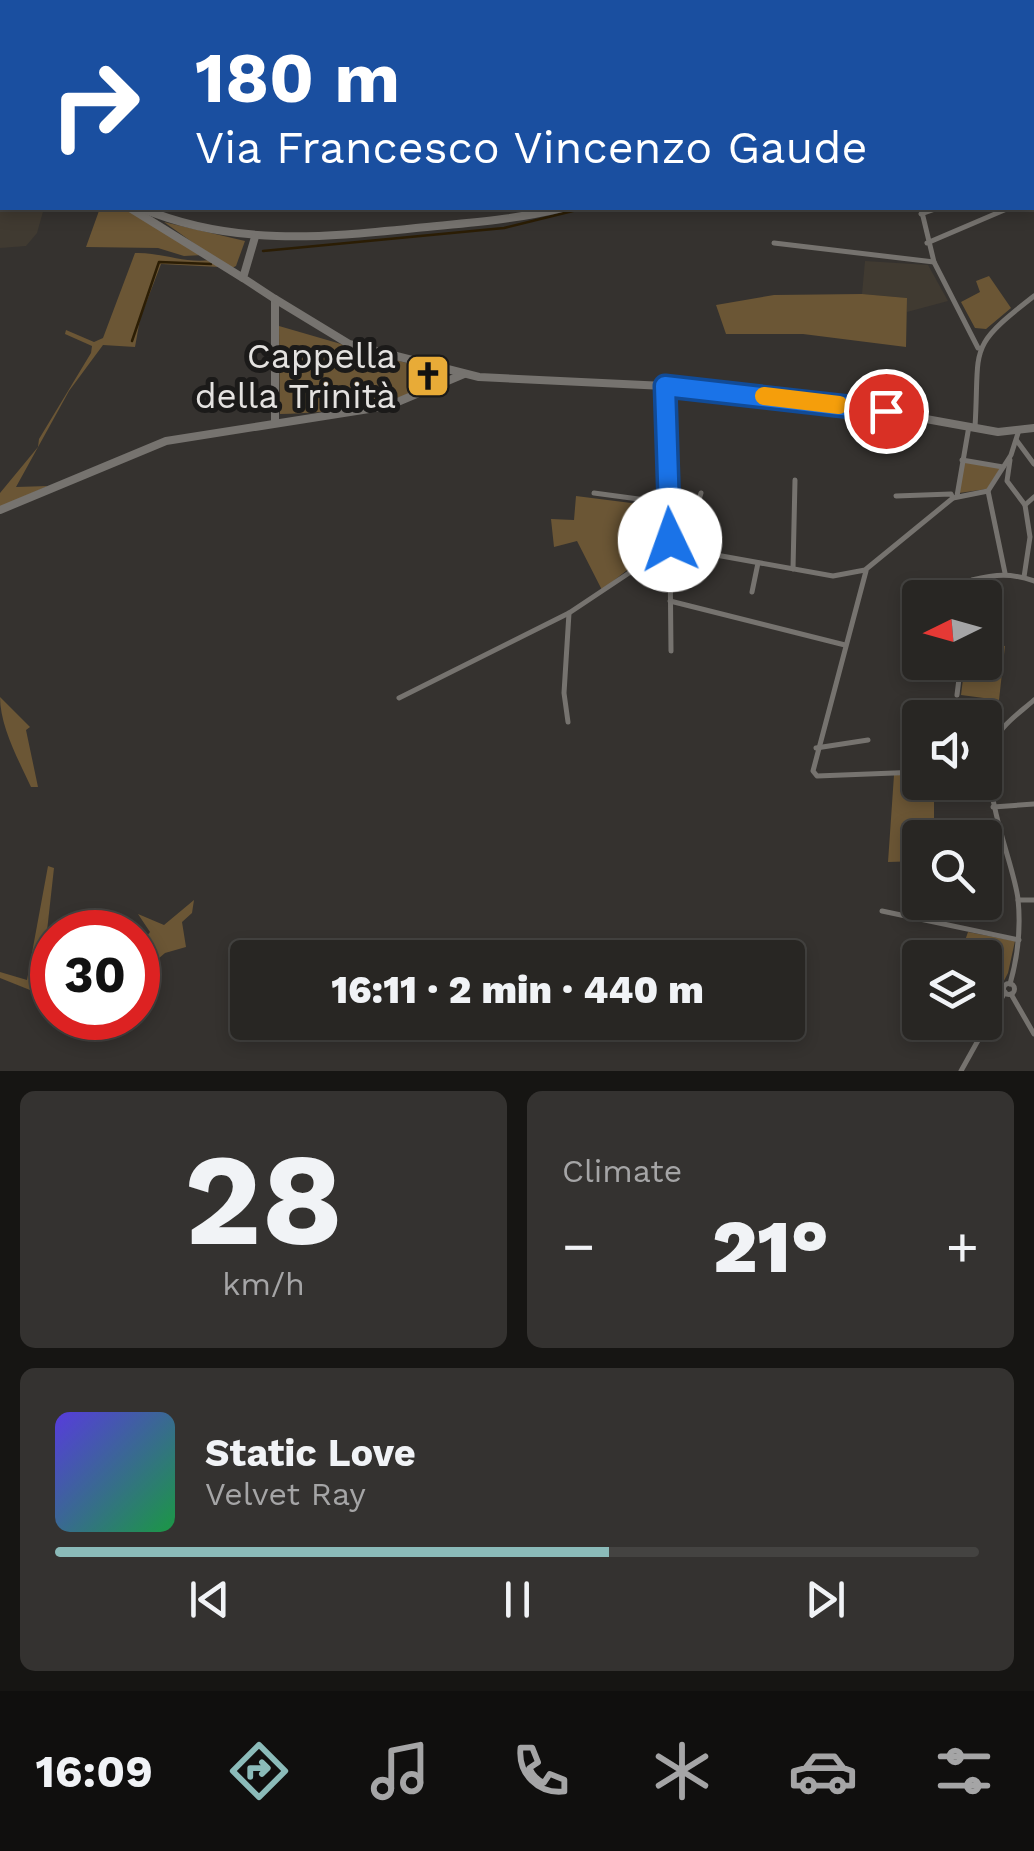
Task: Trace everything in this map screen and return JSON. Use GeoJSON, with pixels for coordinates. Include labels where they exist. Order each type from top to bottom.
{"type":"FeatureCollection","features":[{"type":"Feature","properties":{"kind":"street"},"geometry":{"type":"LineString","coordinates":[[133,210],[349,344],[464,374],[665,386],[824,402],[972,426],[1034,428]]}},
{"type":"Feature","properties":{"kind":"street"},"geometry":{"type":"LineString","coordinates":[[147,210],[195,227],[254,238],[310,238],[509,218],[551,210]]}},
{"type":"Feature","properties":{"kind":"street"},"geometry":{"type":"LineString","coordinates":[[927,243],[1003,210]]}},
{"type":"Feature","properties":{"kind":"street"},"geometry":{"type":"LineString","coordinates":[[921,211],[934,262],[978,348],[972,426],[955,497]]}},
{"type":"Feature","properties":{"kind":"street"},"geometry":{"type":"LineString","coordinates":[[243,278],[254,238]]}},
{"type":"Feature","properties":{"kind":"street"},"geometry":{"type":"LineString","coordinates":[[774,243],[934,262]]}},
{"type":"Feature","properties":{"kind":"street"},"geometry":{"type":"LineString","coordinates":[[978,348],[994,327],[1034,296]]}},
{"type":"Feature","properties":{"kind":"street"},"geometry":{"type":"LineString","coordinates":[[274,299],[275,422]]}},
{"type":"Feature","properties":{"kind":"street"},"geometry":{"type":"LineString","coordinates":[[0,510],[166,442],[388,406],[464,374]]}},
{"type":"Feature","properties":{"kind":"street"},"geometry":{"type":"LineString","coordinates":[[665,386],[671,652]]}},
{"type":"Feature","properties":{"kind":"street"},"geometry":{"type":"LineString","coordinates":[[400,698],[569,613],[668,551],[681,548],[833,576],[865,570],[955,497],[988,490],[1011,454],[1019,430]]}},
{"type":"Feature","properties":{"kind":"street"},"geometry":{"type":"LineString","coordinates":[[1017,442],[1034,464]]}},
{"type":"Feature","properties":{"kind":"street"},"geometry":{"type":"LineString","coordinates":[[1011,454],[1007,481],[1029,510]]}},
{"type":"Feature","properties":{"kind":"street"},"geometry":{"type":"LineString","coordinates":[[962,460],[1004,467]]}},
{"type":"Feature","properties":{"kind":"street"},"geometry":{"type":"LineString","coordinates":[[793,570],[795,480]]}},
{"type":"Feature","properties":{"kind":"street"},"geometry":{"type":"LineString","coordinates":[[988,490],[1005,573]]}},
{"type":"Feature","properties":{"kind":"street"},"geometry":{"type":"LineString","coordinates":[[594,493],[668,503]]}},
{"type":"Feature","properties":{"kind":"street"},"geometry":{"type":"LineString","coordinates":[[681,548],[701,493]]}},
{"type":"Feature","properties":{"kind":"street"},"geometry":{"type":"LineString","coordinates":[[896,496],[955,497]]}},
{"type":"Feature","properties":{"kind":"street"},"geometry":{"type":"LineString","coordinates":[[1024,577],[1031,556],[1029,510],[1034,497]]}},
{"type":"Feature","properties":{"kind":"street"},"geometry":{"type":"LineString","coordinates":[[670,540],[681,548]]}},
{"type":"Feature","properties":{"kind":"street"},"geometry":{"type":"LineString","coordinates":[[752,592],[758,563]]}},
{"type":"Feature","properties":{"kind":"street"},"geometry":{"type":"LineString","coordinates":[[865,570],[813,771],[817,776],[902,773]]}},
{"type":"Feature","properties":{"kind":"street"},"geometry":{"type":"LineString","coordinates":[[972,580],[1005,573],[1034,581]]}},
{"type":"Feature","properties":{"kind":"street"},"geometry":{"type":"LineString","coordinates":[[670,601],[846,645]]}},
{"type":"Feature","properties":{"kind":"street"},"geometry":{"type":"LineString","coordinates":[[568,722],[564,693],[569,613]]}},
{"type":"Feature","properties":{"kind":"street"},"geometry":{"type":"LineString","coordinates":[[956,695],[958,680]]}},
{"type":"Feature","properties":{"kind":"street"},"geometry":{"type":"LineString","coordinates":[[1002,732],[1034,700]]}},
{"type":"Feature","properties":{"kind":"street"},"geometry":{"type":"LineString","coordinates":[[816,748],[868,740]]}},
{"type":"Feature","properties":{"kind":"street"},"geometry":{"type":"LineString","coordinates":[[961,1071],[1014,988],[1010,984],[1019,940],[1018,900],[993,800]]}},
{"type":"Feature","properties":{"kind":"street"},"geometry":{"type":"LineString","coordinates":[[993,806],[1034,804]]}},
{"type":"Feature","properties":{"kind":"street"},"geometry":{"type":"LineString","coordinates":[[1018,900],[1034,900]]}},
{"type":"Feature","properties":{"kind":"street"},"geometry":{"type":"LineString","coordinates":[[882,910],[1019,940]]}},
{"type":"Feature","properties":{"kind":"street"},"geometry":{"type":"LineString","coordinates":[[1008,993],[1034,1034]]}},
{"type":"Feature","properties":{"kind":"shaded area"},"geometry":{"type":"Polygon","coordinates":[[[0,210],[43,210],[37,233],[26,246],[0,248],[0,210]]]}},
{"type":"Feature","properties":{"kind":"shaded area"},"geometry":{"type":"Polygon","coordinates":[[[99,210],[127,210],[203,255],[184,256],[158,248],[86,247],[99,210]]]}},
{"type":"Feature","properties":{"kind":"shaded area"},"geometry":{"type":"Polygon","coordinates":[[[164,222],[245,241],[236,266],[230,269],[164,222]]]}},
{"type":"Feature","properties":{"kind":"shaded area"},"geometry":{"type":"Polygon","coordinates":[[[135,253],[211,260],[219,267],[161,264],[140,319],[135,347],[103,345],[69,391],[16,487],[48,486],[0,507],[0,493],[38,447],[39,439],[91,353],[92,346],[65,334],[66,330],[94,342],[103,338],[135,253]]]}},
{"type":"Feature","properties":{"kind":"shaded area"},"geometry":{"type":"Polygon","coordinates":[[[865,261],[928,265],[948,301],[907,312],[907,298],[862,294],[865,261]]]}},
{"type":"Feature","properties":{"kind":"shaded area"},"geometry":{"type":"Polygon","coordinates":[[[989,276],[1011,308],[986,329],[975,328],[961,302],[980,292],[976,281],[989,276]]]}},
{"type":"Feature","properties":{"kind":"shaded area"},"geometry":{"type":"Polygon","coordinates":[[[774,295],[907,298],[906,347],[803,334],[726,334],[716,305],[774,295]]]}},
{"type":"Feature","properties":{"kind":"shaded area"},"geometry":{"type":"Polygon","coordinates":[[[279,326],[434,371],[432,386],[357,407],[280,414],[279,326]]]}},
{"type":"Feature","properties":{"kind":"shaded area"},"geometry":{"type":"Polygon","coordinates":[[[963,461],[1001,467],[987,489],[959,493],[963,461]]]}},
{"type":"Feature","properties":{"kind":"shaded area"},"geometry":{"type":"Polygon","coordinates":[[[576,496],[639,504],[635,543],[656,547],[602,590],[577,541],[554,547],[551,519],[574,520],[576,496]]]}},
{"type":"Feature","properties":{"kind":"shaded area"},"geometry":{"type":"Polygon","coordinates":[[[963,680],[1001,680],[999,700],[961,695],[963,680]]]}},
{"type":"Feature","properties":{"kind":"shaded area"},"geometry":{"type":"Polygon","coordinates":[[[0,697],[30,727],[26,730],[38,787],[31,787],[11,742],[0,697]]]}},
{"type":"Feature","properties":{"kind":"shaded area"},"geometry":{"type":"Polygon","coordinates":[[[894,775],[902,775],[902,800],[934,800],[934,820],[902,820],[902,862],[888,862],[894,775]]]}},
{"type":"Feature","properties":{"kind":"shaded area"},"geometry":{"type":"Polygon","coordinates":[[[48,866],[54,868],[49,910],[40,910],[48,866]]]}},
{"type":"Feature","properties":{"kind":"shaded area"},"geometry":{"type":"Polygon","coordinates":[[[194,900],[192,913],[182,922],[186,947],[160,957],[160,923],[164,925],[194,900]]]}},
{"type":"Feature","properties":{"kind":"shaded area"},"geometry":{"type":"Polygon","coordinates":[[[968,932],[1015,941],[1002,985],[1002,940],[965,940],[968,932]]]}},
{"type":"Feature","properties":{"kind":"shaded area"},"geometry":{"type":"Polygon","coordinates":[[[30,964],[30,990],[0,978],[0,972],[27,980],[30,964]]]}},
{"type":"Feature","properties":{"kind":"waterway"},"geometry":{"type":"LineString","coordinates":[[263,251],[504,228],[577,210]]}},
{"type":"Feature","properties":{"kind":"waterway"},"geometry":{"type":"LineString","coordinates":[[132,341],[159,262],[211,264]]}},
{"type":"Feature","properties":{"kind":"slow traffic"},"geometry":{"type":"LineString","coordinates":[[764,396],[839,405]]}},
{"type":"Feature","properties":{"kind":"place","name":"Cappella della Trinità"},"geometry":{"type":"Point","coordinates":[428,376]}},
{"type":"Feature","properties":{"kind":"route"},"geometry":{"type":"LineString","coordinates":[[670,540],[665,386],[886,411]]}}]}
